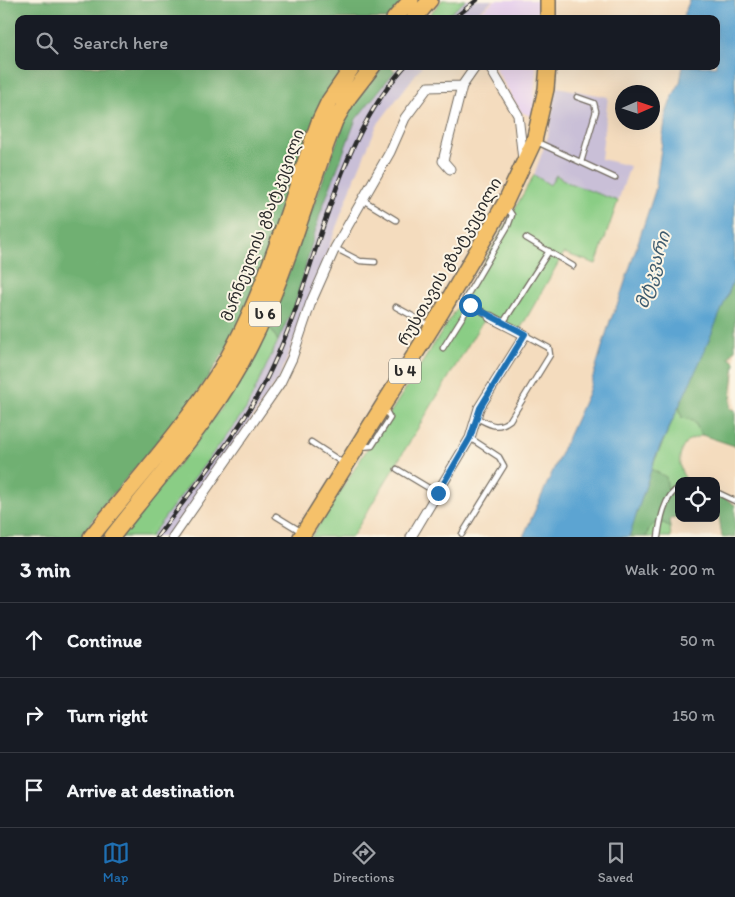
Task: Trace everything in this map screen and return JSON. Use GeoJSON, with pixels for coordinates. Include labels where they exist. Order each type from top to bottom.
{"type":"FeatureCollection","features":[{"type":"Feature","properties":{"kind":"highway"},"geometry":{"type":"LineString","coordinates":[[398,15],[411,0]]}},
{"type":"Feature","properties":{"kind":"highway"},"geometry":{"type":"LineString","coordinates":[[417,15],[430,0]]}},
{"type":"Feature","properties":{"kind":"highway"},"geometry":{"type":"LineString","coordinates":[[548,0],[548,15]]}},
{"type":"Feature","properties":{"kind":"highway","name":"მარნეულის გზატკეცილი"},"geometry":{"type":"LineString","coordinates":[[92,537],[205,392],[226,359],[246,321],[260,288],[319,122],[329,101],[349,70]]}},
{"type":"Feature","properties":{"kind":"highway","name":"მარნეულის გზატკეცილი"},"geometry":{"type":"LineString","coordinates":[[112,537],[206,416],[240,365],[264,318],[335,121],[349,97],[370,70]]}},
{"type":"Feature","properties":{"kind":"highway","name":"რუსთავის გზატკეცილი"},"geometry":{"type":"LineString","coordinates":[[302,535],[432,327],[505,203],[534,141],[544,97],[547,70]]}},
{"type":"Feature","properties":{"kind":"street"},"geometry":{"type":"LineString","coordinates":[[450,169],[444,161],[462,86],[473,70]]}},
{"type":"Feature","properties":{"kind":"street"},"geometry":{"type":"LineString","coordinates":[[491,70],[518,115],[524,165]]}},
{"type":"Feature","properties":{"kind":"street"},"geometry":{"type":"LineString","coordinates":[[173,537],[280,383],[292,358],[312,302],[335,248],[390,152],[405,118],[428,88],[462,86]]}},
{"type":"Feature","properties":{"kind":"street"},"geometry":{"type":"LineString","coordinates":[[411,537],[470,438],[480,408],[525,334],[490,317]]}},
{"type":"Feature","properties":{"kind":"lane"},"geometry":{"type":"LineString","coordinates":[[577,98],[594,102],[596,112],[581,162]]}},
{"type":"Feature","properties":{"kind":"lane"},"geometry":{"type":"LineString","coordinates":[[534,141],[615,178]]}},
{"type":"Feature","properties":{"kind":"lane"},"geometry":{"type":"LineString","coordinates":[[362,200],[396,220]]}},
{"type":"Feature","properties":{"kind":"lane"},"geometry":{"type":"LineString","coordinates":[[490,317],[470,305],[465,299],[512,216],[505,203]]}},
{"type":"Feature","properties":{"kind":"lane"},"geometry":{"type":"LineString","coordinates":[[526,238],[573,266]]}},
{"type":"Feature","properties":{"kind":"lane"},"geometry":{"type":"LineString","coordinates":[[335,248],[360,261],[375,262]]}},
{"type":"Feature","properties":{"kind":"lane"},"geometry":{"type":"LineString","coordinates":[[503,324],[549,251]]}},
{"type":"Feature","properties":{"kind":"lane"},"geometry":{"type":"LineString","coordinates":[[443,348],[470,305]]}},
{"type":"Feature","properties":{"kind":"lane"},"geometry":{"type":"LineString","coordinates":[[396,308],[432,327]]}},
{"type":"Feature","properties":{"kind":"lane"},"geometry":{"type":"LineString","coordinates":[[476,418],[495,428],[502,426],[510,420],[550,355],[549,348],[525,334]]}},
{"type":"Feature","properties":{"kind":"lane"},"geometry":{"type":"LineString","coordinates":[[462,534],[504,466],[499,457],[470,438]]}},
{"type":"Feature","properties":{"kind":"lane"},"geometry":{"type":"LineString","coordinates":[[311,442],[346,465]]}},
{"type":"Feature","properties":{"kind":"lane"},"geometry":{"type":"LineString","coordinates":[[398,469],[438,493]]}},
{"type":"Feature","properties":{"kind":"lane"},"geometry":{"type":"LineString","coordinates":[[658,537],[661,517],[672,492],[675,490]]}},
{"type":"Feature","properties":{"kind":"lane"},"geometry":{"type":"LineString","coordinates":[[720,494],[735,500]]}},
{"type":"Feature","properties":{"kind":"lane"},"geometry":{"type":"LineString","coordinates":[[276,516],[302,535]]}},
{"type":"Feature","properties":{"kind":"shaded area"},"geometry":{"type":"Polygon","coordinates":[[[466,0],[493,0],[474,15],[449,15],[466,0]]]}},
{"type":"Feature","properties":{"kind":"shaded area"},"geometry":{"type":"Polygon","coordinates":[[[495,0],[539,0],[538,15],[476,15],[495,0]]]}},
{"type":"Feature","properties":{"kind":"shaded area"},"geometry":{"type":"Polygon","coordinates":[[[395,70],[419,70],[377,125],[354,180],[281,375],[172,537],[150,537],[246,409],[295,304],[320,214],[356,119],[395,70]]]}},
{"type":"Feature","properties":{"kind":"shaded area"},"geometry":{"type":"Polygon","coordinates":[[[496,70],[536,70],[533,117],[521,112],[496,70]]]}},
{"type":"Feature","properties":{"kind":"shaded area"},"geometry":{"type":"Polygon","coordinates":[[[557,87],[608,97],[601,159],[630,166],[618,201],[569,183],[557,175],[550,185],[534,175],[548,136],[557,87]]]}},
{"type":"Feature","properties":{"kind":"green space"},"geometry":{"type":"Polygon","coordinates":[[[0,0],[404,0],[392,15],[15,15],[15,70],[348,70],[237,333],[193,400],[102,507],[81,537],[0,537],[0,0]]]}},
{"type":"Feature","properties":{"kind":"green space"},"geometry":{"type":"Polygon","coordinates":[[[442,0],[466,0],[449,15],[429,15],[442,0]]]}},
{"type":"Feature","properties":{"kind":"green space"},"geometry":{"type":"Polygon","coordinates":[[[381,70],[395,71],[356,119],[320,214],[295,304],[278,341],[269,325],[349,109],[381,70]]]}},
{"type":"Feature","properties":{"kind":"green space"},"geometry":{"type":"Polygon","coordinates":[[[534,175],[550,185],[556,175],[569,183],[618,201],[596,264],[564,253],[518,333],[487,314],[352,537],[311,537],[466,294],[534,175]]]}},
{"type":"Feature","properties":{"kind":"green space"},"geometry":{"type":"Polygon","coordinates":[[[735,277],[735,349],[729,358],[735,362],[730,408],[735,410],[735,446],[702,435],[693,420],[682,418],[679,406],[735,277]]]}},
{"type":"Feature","properties":{"kind":"green space"},"geometry":{"type":"Polygon","coordinates":[[[269,325],[278,341],[246,409],[150,537],[120,537],[194,445],[241,380],[269,325]]]}},
{"type":"Feature","properties":{"kind":"green space"},"geometry":{"type":"Polygon","coordinates":[[[679,406],[682,418],[693,420],[702,435],[689,440],[684,445],[680,455],[680,467],[684,477],[675,477],[675,498],[668,490],[665,477],[651,469],[679,406]]]}},
{"type":"Feature","properties":{"kind":"green space"},"geometry":{"type":"Polygon","coordinates":[[[651,469],[666,477],[668,490],[675,498],[675,518],[669,519],[670,527],[664,523],[655,523],[649,529],[646,537],[629,537],[651,469]]]}},
{"type":"Feature","properties":{"kind":"green space"},"geometry":{"type":"Polygon","coordinates":[[[720,496],[735,505],[735,537],[722,537],[720,496]]]}},
{"type":"Feature","properties":{"kind":"green space"},"geometry":{"type":"Polygon","coordinates":[[[655,523],[664,523],[670,527],[671,537],[646,537],[649,529],[655,523]]]}},
{"type":"Feature","properties":{"kind":"water","name":"მტკვარი"},"geometry":{"type":"Polygon","coordinates":[[[690,0],[735,0],[735,277],[702,357],[655,458],[629,537],[523,537],[588,393],[610,321],[618,303],[655,191],[666,114],[672,97],[680,83],[682,70],[720,70],[720,15],[684,15],[690,0]]]}},
{"type":"Feature","properties":{"kind":"railway"},"geometry":{"type":"LineString","coordinates":[[458,15],[477,0]]}},
{"type":"Feature","properties":{"kind":"railway"},"geometry":{"type":"LineString","coordinates":[[157,537],[235,433],[262,388],[289,327],[343,171],[360,134],[380,99],[402,70]]}},
{"type":"Feature","properties":{"kind":"route"},"geometry":{"type":"LineString","coordinates":[[438,493],[470,438],[480,408],[525,334],[470,305]]}}]}
